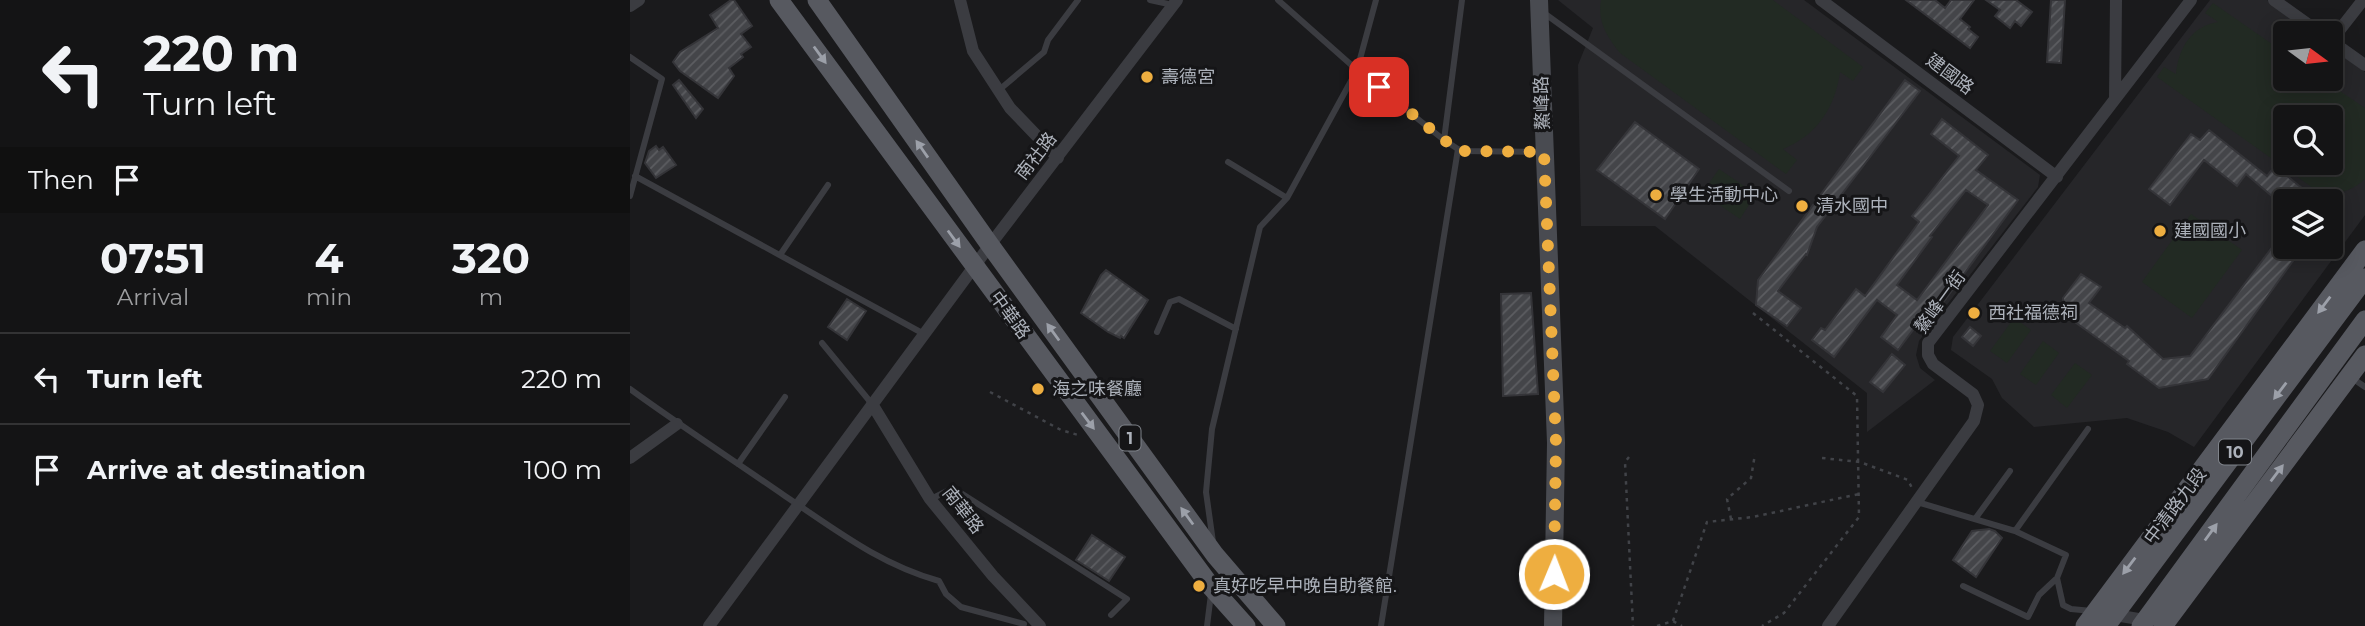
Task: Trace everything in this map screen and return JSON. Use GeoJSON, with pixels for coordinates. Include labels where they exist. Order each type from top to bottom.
{"type":"FeatureCollection","features":[{"type":"Feature","properties":{"kind":"main road","name":"中華路"},"geometry":{"type":"LineString","coordinates":[[779,0],[1103,441],[1246,626]]}},
{"type":"Feature","properties":{"kind":"main road","name":"中華路"},"geometry":{"type":"LineString","coordinates":[[817,0],[1214,560],[1276,626]]}},
{"type":"Feature","properties":{"kind":"main road","name":"中清路九段"},"geometry":{"type":"LineString","coordinates":[[2100,621],[2365,250]]}},
{"type":"Feature","properties":{"kind":"main road","name":"中清路九段"},"geometry":{"type":"LineString","coordinates":[[2100,621],[2365,278]]}},
{"type":"Feature","properties":{"kind":"main road","name":"10"},"geometry":{"type":"LineString","coordinates":[[2154,625],[2365,320]]}},
{"type":"Feature","properties":{"kind":"main road"},"geometry":{"type":"LineString","coordinates":[[2154,625],[2357,382],[2365,355]]}},
{"type":"Feature","properties":{"kind":"street"},"geometry":{"type":"LineString","coordinates":[[630,6],[639,0]]}},
{"type":"Feature","properties":{"kind":"street"},"geometry":{"type":"LineString","coordinates":[[960,0],[973,51],[1010,108],[1058,158]]}},
{"type":"Feature","properties":{"kind":"street","name":"建國路"},"geometry":{"type":"LineString","coordinates":[[1821,0],[2057,177]]}},
{"type":"Feature","properties":{"kind":"street"},"geometry":{"type":"LineString","coordinates":[[2115,99],[2116,0]]}},
{"type":"Feature","properties":{"kind":"street","name":"鰲峰一街"},"geometry":{"type":"LineString","coordinates":[[1828,626],[1974,421],[1978,405],[1973,394],[1933,364],[1928,355],[1928,343],[2191,0]]}},
{"type":"Feature","properties":{"kind":"street"},"geometry":{"type":"LineString","coordinates":[[2274,0],[2303,21]]}},
{"type":"Feature","properties":{"kind":"street"},"geometry":{"type":"LineString","coordinates":[[2343,25],[2362,0]]}},
{"type":"Feature","properties":{"kind":"street","name":"南社路"},"geometry":{"type":"LineString","coordinates":[[709,626],[990,245],[1175,3]]}},
{"type":"Feature","properties":{"kind":"street","name":"鰲峰路"},"geometry":{"type":"LineString","coordinates":[[1540,5],[1556,443],[1553,626]]}},
{"type":"Feature","properties":{"kind":"street"},"geometry":{"type":"LineString","coordinates":[[2343,49],[2365,65]]}},
{"type":"Feature","properties":{"kind":"street","name":"南華路"},"geometry":{"type":"LineString","coordinates":[[872,404],[930,499],[993,576],[1040,626]]}},
{"type":"Feature","properties":{"kind":"street"},"geometry":{"type":"LineString","coordinates":[[630,458],[677,424]]}},
{"type":"Feature","properties":{"kind":"street"},"geometry":{"type":"LineString","coordinates":[[2100,621],[2154,625]]}},
{"type":"Feature","properties":{"kind":"lane"},"geometry":{"type":"LineString","coordinates":[[999,90],[1044,52],[1048,40],[1078,0]]}},
{"type":"Feature","properties":{"kind":"lane"},"geometry":{"type":"LineString","coordinates":[[1150,0],[1175,3]]}},
{"type":"Feature","properties":{"kind":"lane"},"geometry":{"type":"LineString","coordinates":[[1279,0],[1357,70],[1458,149],[1481,152],[1544,152]]}},
{"type":"Feature","properties":{"kind":"lane"},"geometry":{"type":"LineString","coordinates":[[1214,560],[1206,492],[1212,429],[1260,227],[1287,198],[1357,70],[1377,0]]}},
{"type":"Feature","properties":{"kind":"lane"},"geometry":{"type":"LineString","coordinates":[[1444,140],[1462,0]]}},
{"type":"Feature","properties":{"kind":"lane"},"geometry":{"type":"LineString","coordinates":[[1540,5],[1789,191]]}},
{"type":"Feature","properties":{"kind":"lane"},"geometry":{"type":"LineString","coordinates":[[630,57],[662,79],[630,196]]}},
{"type":"Feature","properties":{"kind":"lane"},"geometry":{"type":"LineString","coordinates":[[1381,626],[1458,149]]}},
{"type":"Feature","properties":{"kind":"lane"},"geometry":{"type":"LineString","coordinates":[[1228,162],[1287,198]]}},
{"type":"Feature","properties":{"kind":"lane"},"geometry":{"type":"LineString","coordinates":[[635,176],[924,334]]}},
{"type":"Feature","properties":{"kind":"lane"},"geometry":{"type":"LineString","coordinates":[[780,255],[828,185]]}},
{"type":"Feature","properties":{"kind":"lane"},"geometry":{"type":"LineString","coordinates":[[1157,332],[1170,302],[1179,299],[1236,329]]}},
{"type":"Feature","properties":{"kind":"lane"},"geometry":{"type":"LineString","coordinates":[[822,343],[872,404]]}},
{"type":"Feature","properties":{"kind":"lane"},"geometry":{"type":"LineString","coordinates":[[630,389],[841,535],[872,554],[912,573],[939,581],[946,594],[961,607],[1024,625],[1027,610]]}},
{"type":"Feature","properties":{"kind":"lane"},"geometry":{"type":"LineString","coordinates":[[738,464],[785,397]]}},
{"type":"Feature","properties":{"kind":"lane"},"geometry":{"type":"LineString","coordinates":[[2015,531],[2088,429]]}},
{"type":"Feature","properties":{"kind":"lane"},"geometry":{"type":"LineString","coordinates":[[1975,519],[2010,471]]}},
{"type":"Feature","properties":{"kind":"lane"},"geometry":{"type":"LineString","coordinates":[[930,499],[953,488],[1127,599],[1111,615]]}},
{"type":"Feature","properties":{"kind":"lane"},"geometry":{"type":"LineString","coordinates":[[1915,502],[2015,531],[2066,555],[2057,578],[2039,595],[2028,617],[1963,586]]}},
{"type":"Feature","properties":{"kind":"lane"},"geometry":{"type":"LineString","coordinates":[[2057,578],[2063,605],[2100,621]]}},
{"type":"Feature","properties":{"kind":"lane"},"geometry":{"type":"LineString","coordinates":[[1207,626],[1212,582]]}},
{"type":"Feature","properties":{"kind":"path"},"geometry":{"type":"LineString","coordinates":[[1753,313],[1857,396],[1860,462],[1859,517],[1784,613],[1762,626]]}},
{"type":"Feature","properties":{"kind":"path"},"geometry":{"type":"LineString","coordinates":[[990,392],[1061,430],[1103,441]]}},
{"type":"Feature","properties":{"kind":"path"},"geometry":{"type":"LineString","coordinates":[[1731,519],[1727,499],[1751,478],[1755,454]]}},
{"type":"Feature","properties":{"kind":"path"},"geometry":{"type":"LineString","coordinates":[[1629,457],[1625,463],[1633,626]]}},
{"type":"Feature","properties":{"kind":"path"},"geometry":{"type":"LineString","coordinates":[[1822,458],[1860,462],[1908,480],[1915,502]]}},
{"type":"Feature","properties":{"kind":"path"},"geometry":{"type":"LineString","coordinates":[[1673,621],[1707,522],[1753,517],[1859,494]]}},
{"type":"Feature","properties":{"kind":"path"},"geometry":{"type":"LineString","coordinates":[[1657,626],[1673,621],[1682,626]]}},
{"type":"Feature","properties":{"kind":"shaded area","name":"清水國中"},"geometry":{"type":"Polygon","coordinates":[[[1558,0],[1804,0],[2040,175],[2038,187],[1919,341],[1916,355],[1920,368],[1935,380],[1867,432],[1867,393],[1655,226],[1581,226],[1578,65],[1593,28],[1558,0]]]}},
{"type":"Feature","properties":{"kind":"shaded area"},"geometry":{"type":"Polygon","coordinates":[[[1601,0],[1773,0],[1863,67],[1853,81],[1840,72],[1834,97],[1822,119],[1806,136],[1783,149],[1797,160],[1786,174],[1620,53],[1604,28],[1600,15],[1601,0]]]}},
{"type":"Feature","properties":{"kind":"shaded area","name":"建國國小"},"geometry":{"type":"Polygon","coordinates":[[[2210,0],[2267,0],[2296,21],[2273,21],[2273,91],[2343,91],[2343,56],[2365,72],[2365,215],[2343,245],[2343,189],[2273,189],[2273,259],[2333,259],[2194,447],[2168,432],[2127,418],[2034,427],[2002,398],[1992,379],[1951,350],[1953,337],[2210,0]]]}},
{"type":"Feature","properties":{"kind":"shaded area"},"geometry":{"type":"Polygon","coordinates":[[[2213,3],[2273,45],[2273,91],[2340,91],[2365,108],[2365,179],[2355,187],[2343,191],[2343,189],[2314,189],[2295,175],[2343,175],[2343,105],[2273,105],[2273,160],[2157,77],[2164,67],[2176,74],[2180,55],[2188,40],[2201,28],[2218,22],[2205,13],[2213,3]]]}},
{"type":"Feature","properties":{"kind":"shaded area"},"geometry":{"type":"Polygon","coordinates":[[[1719,169],[1756,194],[1740,219],[1702,193],[1719,169]]]}},
{"type":"Feature","properties":{"kind":"shaded area"},"geometry":{"type":"Polygon","coordinates":[[[2191,214],[2242,250],[2192,318],[2142,282],[2191,214]]]}},
{"type":"Feature","properties":{"kind":"shaded area"},"geometry":{"type":"Polygon","coordinates":[[[2014,318],[2031,330],[2007,363],[1990,351],[2014,318]]]}},
{"type":"Feature","properties":{"kind":"shaded area"},"geometry":{"type":"Polygon","coordinates":[[[2043,341],[2059,353],[2036,385],[2020,374],[2043,341]]]}},
{"type":"Feature","properties":{"kind":"shaded area"},"geometry":{"type":"Polygon","coordinates":[[[2075,363],[2092,375],[2067,408],[2051,395],[2075,363]]]}},
{"type":"Feature","properties":{"kind":"building"},"geometry":{"type":"Polygon","coordinates":[[[734,0],[752,26],[741,34],[751,47],[729,68],[734,76],[718,98],[680,71],[673,62],[680,52],[718,28],[710,15],[734,0]]]}},
{"type":"Feature","properties":{"kind":"building"},"geometry":{"type":"Polygon","coordinates":[[[1906,0],[1935,0],[1945,8],[1951,0],[1974,0],[1960,19],[1978,37],[1970,48],[1906,0]]]}},
{"type":"Feature","properties":{"kind":"building"},"geometry":{"type":"Polygon","coordinates":[[[1986,0],[2016,0],[2032,12],[2021,26],[2015,21],[2010,28],[1995,16],[2000,10],[1986,0]]]}},
{"type":"Feature","properties":{"kind":"building"},"geometry":{"type":"Polygon","coordinates":[[[2051,0],[2065,0],[2061,63],[2047,62],[2051,0]]]}},
{"type":"Feature","properties":{"kind":"building"},"geometry":{"type":"Polygon","coordinates":[[[679,80],[703,109],[696,118],[673,85],[679,80]]]}},
{"type":"Feature","properties":{"kind":"building"},"geometry":{"type":"Polygon","coordinates":[[[1905,80],[1920,91],[1817,227],[1807,255],[1778,291],[1801,308],[1787,326],[1756,305],[1758,280],[1905,80]]]}},
{"type":"Feature","properties":{"kind":"building"},"geometry":{"type":"Polygon","coordinates":[[[1942,119],[1988,155],[1976,170],[2018,200],[1942,304],[1927,322],[1922,318],[1898,350],[1881,337],[1897,315],[1877,300],[1834,357],[1812,340],[1821,328],[1825,330],[1856,289],[1865,296],[1919,222],[1912,216],[1959,156],[1931,134],[1942,119]],[[1966,190],[1897,285],[1917,300],[1988,205],[1966,190]]]}},
{"type":"Feature","properties":{"kind":"building","name":"學生活動中心"},"geometry":{"type":"Polygon","coordinates":[[[1635,122],[1699,169],[1665,219],[1597,170],[1635,122]]]}},
{"type":"Feature","properties":{"kind":"building"},"geometry":{"type":"Polygon","coordinates":[[[2209,130],[2267,176],[2273,168],[2273,175],[2286,175],[2303,189],[2273,189],[2273,197],[2246,174],[2237,186],[2204,160],[2170,205],[2149,189],[2191,134],[2200,140],[2209,130]]]}},
{"type":"Feature","properties":{"kind":"building"},"geometry":{"type":"Polygon","coordinates":[[[656,146],[659,150],[663,147],[676,165],[656,178],[645,163],[649,151],[656,146]]]}},
{"type":"Feature","properties":{"kind":"building"},"geometry":{"type":"Polygon","coordinates":[[[2273,246],[2273,259],[2294,259],[2208,379],[2159,388],[2127,364],[2129,361],[2068,317],[2064,311],[2063,298],[2081,274],[2101,287],[2089,303],[2125,328],[2127,326],[2163,359],[2190,356],[2273,246]]]}},
{"type":"Feature","properties":{"kind":"building"},"geometry":{"type":"Polygon","coordinates":[[[1106,270],[1148,300],[1124,338],[1108,332],[1081,313],[1106,270]]]}},
{"type":"Feature","properties":{"kind":"building"},"geometry":{"type":"Polygon","coordinates":[[[1531,293],[1538,394],[1503,396],[1501,294],[1531,293]]]}},
{"type":"Feature","properties":{"kind":"building"},"geometry":{"type":"Polygon","coordinates":[[[847,299],[866,311],[847,340],[828,327],[847,299]]]}},
{"type":"Feature","properties":{"kind":"building"},"geometry":{"type":"Polygon","coordinates":[[[1970,327],[1981,336],[1973,346],[1962,337],[1970,327]]]}},
{"type":"Feature","properties":{"kind":"building"},"geometry":{"type":"Polygon","coordinates":[[[1892,354],[1905,365],[1883,392],[1870,382],[1892,354]]]}},
{"type":"Feature","properties":{"kind":"building"},"geometry":{"type":"Polygon","coordinates":[[[1989,529],[2002,538],[1976,577],[1953,560],[1972,531],[1989,529]]]}},
{"type":"Feature","properties":{"kind":"building"},"geometry":{"type":"Polygon","coordinates":[[[1092,535],[1125,557],[1109,581],[1076,560],[1092,535]]]}},
{"type":"Feature","properties":{"kind":"place","name":"壽德宮"},"geometry":{"type":"Point","coordinates":[1147,77]}},
{"type":"Feature","properties":{"kind":"place","name":"學生活動中心"},"geometry":{"type":"Point","coordinates":[1656,195]}},
{"type":"Feature","properties":{"kind":"place","name":"清水國中"},"geometry":{"type":"Point","coordinates":[1802,206]}},
{"type":"Feature","properties":{"kind":"place","name":"建國國小"},"geometry":{"type":"Point","coordinates":[2160,231]}},
{"type":"Feature","properties":{"kind":"place","name":"西社福德祠"},"geometry":{"type":"Point","coordinates":[1974,313]}},
{"type":"Feature","properties":{"kind":"place","name":"海之味餐廳"},"geometry":{"type":"Point","coordinates":[1038,389]}},
{"type":"Feature","properties":{"kind":"place","name":"真好吃早中晚自助餐館."},"geometry":{"type":"Point","coordinates":[1199,586]}},
{"type":"Feature","properties":{"kind":"route"},"geometry":{"type":"LineString","coordinates":[[1379,87],[1461,151],[1544,152],[1556,443],[1554,574]]}}]}
